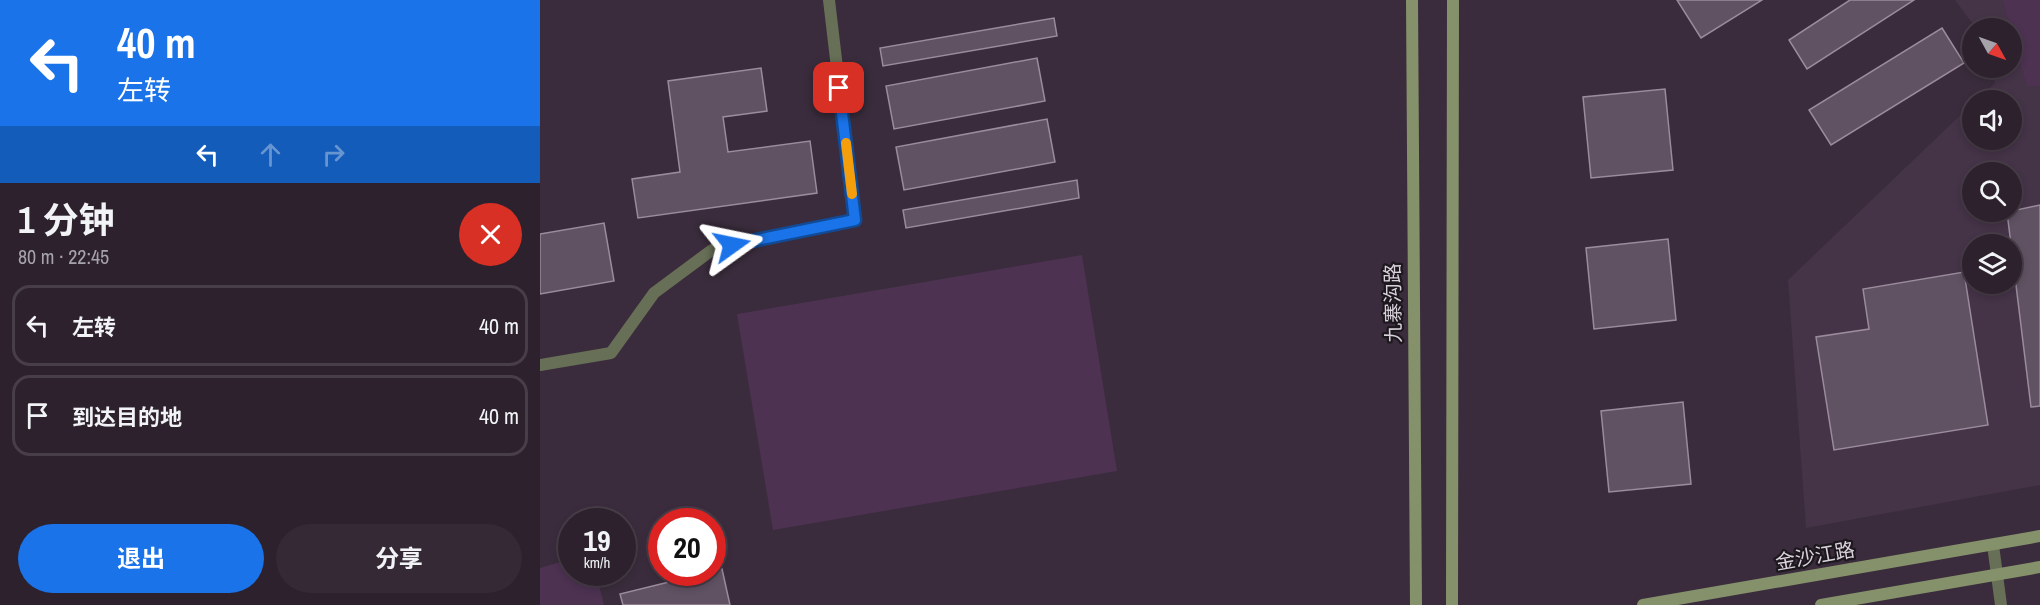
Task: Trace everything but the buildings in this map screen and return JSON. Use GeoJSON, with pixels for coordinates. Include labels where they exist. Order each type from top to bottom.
{"type":"FeatureCollection","features":[{"type":"Feature","properties":{"kind":"main road","name":"九寨沟路"},"geometry":{"type":"LineString","coordinates":[[1412,0],[1416,605]]}},
{"type":"Feature","properties":{"kind":"main road"},"geometry":{"type":"LineString","coordinates":[[1452,605],[1453,0]]}},
{"type":"Feature","properties":{"kind":"main road","name":"金沙江路"},"geometry":{"type":"LineString","coordinates":[[1643,605],[2040,536]]}},
{"type":"Feature","properties":{"kind":"main road"},"geometry":{"type":"LineString","coordinates":[[1821,605],[2040,567]]}},
{"type":"Feature","properties":{"kind":"street"},"geometry":{"type":"LineString","coordinates":[[540,365],[612,353],[654,293],[712,249],[855,220],[829,0]]}},
{"type":"Feature","properties":{"kind":"street"},"geometry":{"type":"LineString","coordinates":[[1993,545],[2001,605]]}},
{"type":"Feature","properties":{"kind":"shaded area"},"geometry":{"type":"Polygon","coordinates":[[[1955,0],[2040,0],[2040,485],[1806,528],[1788,280],[1962,114],[1962,150],[2022,150],[2022,90],[1988,90],[1995,83],[1994,78],[2022,78],[2022,18],[1968,18],[1955,0]]]}},
{"type":"Feature","properties":{"kind":"shaded area"},"geometry":{"type":"Polygon","coordinates":[[[2003,0],[2040,0],[2040,86],[2027,86],[2022,68],[2022,18],[2008,18],[2003,0]]]}},
{"type":"Feature","properties":{"kind":"shaded area"},"geometry":{"type":"Polygon","coordinates":[[[1082,255],[1117,471],[773,530],[737,314],[1082,255]]]}},
{"type":"Feature","properties":{"kind":"shaded area"},"geometry":{"type":"Polygon","coordinates":[[[558,563],[558,586],[599,586],[604,605],[540,605],[540,568],[558,563]]]}},
{"type":"Feature","properties":{"kind":"slow traffic"},"geometry":{"type":"LineString","coordinates":[[846,143],[852,194]]}},
{"type":"Feature","properties":{"kind":"route"},"geometry":{"type":"LineString","coordinates":[[732,245],[855,220],[839,88]]}}]}
